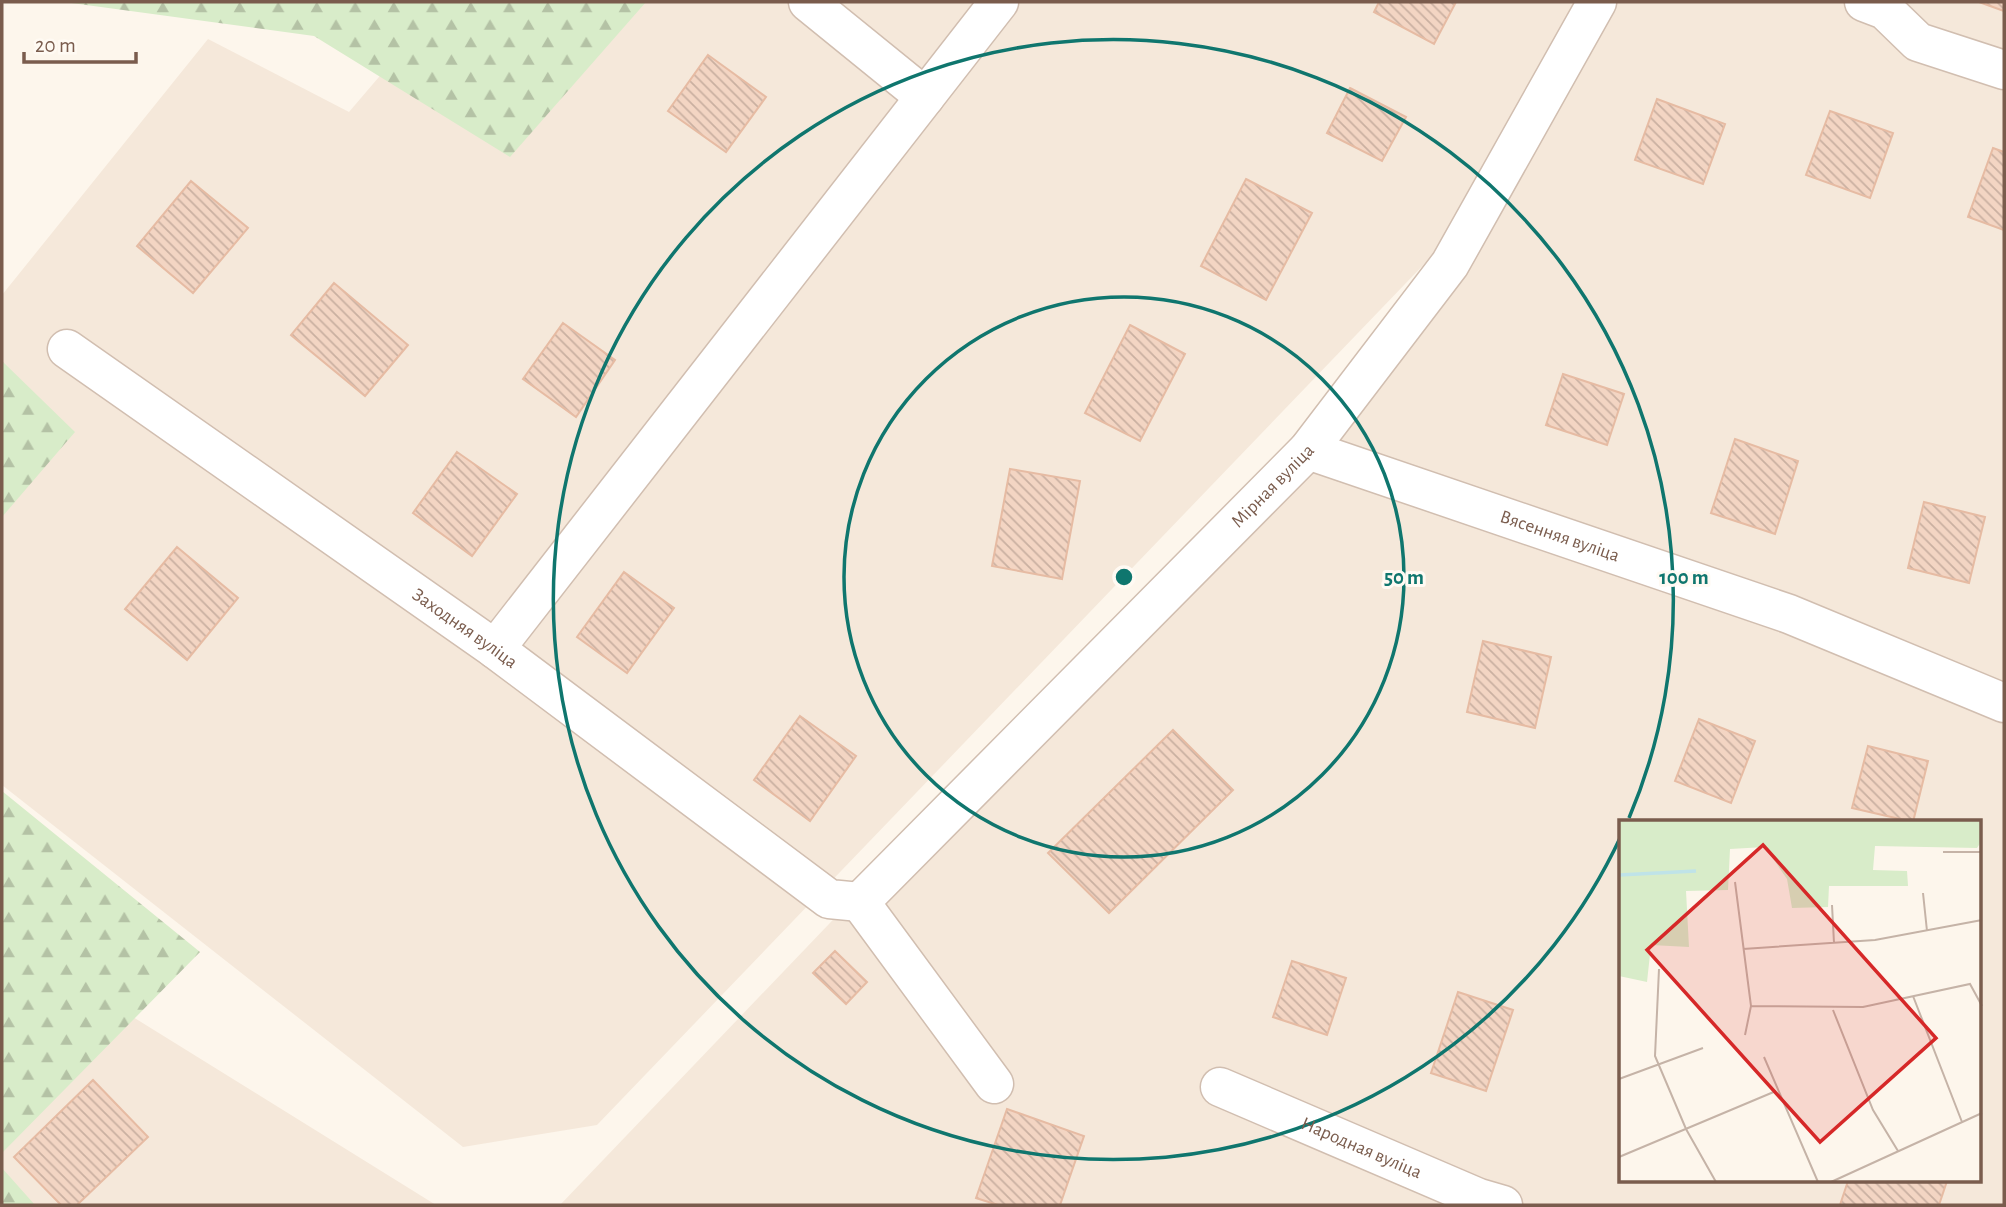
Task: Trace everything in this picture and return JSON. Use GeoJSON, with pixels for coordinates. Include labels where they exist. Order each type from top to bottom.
{"type":"FeatureCollection","features":[{"type":"Feature","properties":{"kind":"street"},"geometry":{"type":"LineString","coordinates":[[808,2],[925,97]]}},
{"type":"Feature","properties":{"kind":"street"},"geometry":{"type":"LineString","coordinates":[[495,649],[999,2]]}},
{"type":"Feature","properties":{"kind":"street","name":"Мірная вуліца"},"geometry":{"type":"LineString","coordinates":[[860,902],[1308,450],[1450,264],[1597,2]]}},
{"type":"Feature","properties":{"kind":"street"},"geometry":{"type":"LineString","coordinates":[[1864,2],[1885,10],[1918,42],[2004,70]]}},
{"type":"Feature","properties":{"kind":"street","name":"Заходняя вуліца"},"geometry":{"type":"LineString","coordinates":[[67,349],[495,649],[829,899],[860,902]]}},
{"type":"Feature","properties":{"kind":"street","name":"Вясенняя вуліца"},"geometry":{"type":"LineString","coordinates":[[1308,450],[1789,614],[2004,703]]}},
{"type":"Feature","properties":{"kind":"street"},"geometry":{"type":"LineString","coordinates":[[860,902],[994,1084]]}},
{"type":"Feature","properties":{"kind":"street","name":"Народная вуліца"},"geometry":{"type":"LineString","coordinates":[[1220,1087],[1486,1203]]}},
{"type":"Feature","properties":{"kind":"shaded area"},"geometry":{"type":"Polygon","coordinates":[[[443,2],[1580,2],[1455,232],[597,1125],[463,1147],[2,785],[2,295],[208,39],[349,112],[443,2]]]}},
{"type":"Feature","properties":{"kind":"shaded area"},"geometry":{"type":"Polygon","coordinates":[[[1604,2],[2004,2],[2004,1205],[560,1205],[1473,251],[1604,2]]]}},
{"type":"Feature","properties":{"kind":"shaded area"},"geometry":{"type":"Polygon","coordinates":[[[83,986],[436,1205],[2,1205],[2,1061],[83,986]]]}},
{"type":"Feature","properties":{"kind":"green space"},"geometry":{"type":"Polygon","coordinates":[[[64,2],[646,2],[510,157],[314,36],[64,2]]]}},
{"type":"Feature","properties":{"kind":"green space"},"geometry":{"type":"Polygon","coordinates":[[[2,361],[75,432],[2,517],[2,361]]]}},
{"type":"Feature","properties":{"kind":"green space"},"geometry":{"type":"Polygon","coordinates":[[[2,791],[200,952],[2,1153],[2,791]]]}},
{"type":"Feature","properties":{"kind":"green space"},"geometry":{"type":"Polygon","coordinates":[[[2,1168],[35,1205],[2,1205],[2,1168]]]}},
{"type":"Feature","properties":{"kind":"building"},"geometry":{"type":"Polygon","coordinates":[[[1379,2],[1456,2],[1434,44],[1374,12],[1379,2]]]}},
{"type":"Feature","properties":{"kind":"building"},"geometry":{"type":"Polygon","coordinates":[[[1979,2],[2004,2],[2004,11],[1979,2]]]}},
{"type":"Feature","properties":{"kind":"building"},"geometry":{"type":"Polygon","coordinates":[[[708,55],[766,97],[726,152],[668,111],[708,55]]]}},
{"type":"Feature","properties":{"kind":"building"},"geometry":{"type":"Polygon","coordinates":[[[1350,88],[1406,117],[1382,161],[1327,133],[1350,88]]]}},
{"type":"Feature","properties":{"kind":"building"},"geometry":{"type":"Polygon","coordinates":[[[1657,99],[1725,124],[1703,184],[1635,160],[1657,99]]]}},
{"type":"Feature","properties":{"kind":"building"},"geometry":{"type":"Polygon","coordinates":[[[1830,111],[1893,133],[1870,198],[1806,175],[1830,111]]]}},
{"type":"Feature","properties":{"kind":"building"},"geometry":{"type":"Polygon","coordinates":[[[1993,148],[2004,152],[2004,230],[1968,217],[1993,148]]]}},
{"type":"Feature","properties":{"kind":"building"},"geometry":{"type":"Polygon","coordinates":[[[1246,179],[1312,213],[1266,300],[1201,266],[1246,179]]]}},
{"type":"Feature","properties":{"kind":"building"},"geometry":{"type":"Polygon","coordinates":[[[191,181],[248,228],[193,293],[137,246],[191,181]]]}},
{"type":"Feature","properties":{"kind":"building"},"geometry":{"type":"Polygon","coordinates":[[[334,283],[408,345],[365,396],[291,335],[334,283]]]}},
{"type":"Feature","properties":{"kind":"building"},"geometry":{"type":"Polygon","coordinates":[[[563,323],[615,360],[576,417],[523,379],[563,323]]]}},
{"type":"Feature","properties":{"kind":"building"},"geometry":{"type":"Polygon","coordinates":[[[1130,325],[1185,354],[1140,441],[1085,413],[1130,325]]]}},
{"type":"Feature","properties":{"kind":"building"},"geometry":{"type":"Polygon","coordinates":[[[1563,374],[1624,394],[1607,445],[1546,425],[1563,374]]]}},
{"type":"Feature","properties":{"kind":"building"},"geometry":{"type":"Polygon","coordinates":[[[1735,439],[1798,461],[1775,534],[1711,513],[1735,439]]]}},
{"type":"Feature","properties":{"kind":"building"},"geometry":{"type":"Polygon","coordinates":[[[457,452],[517,494],[472,556],[413,513],[457,452]]]}},
{"type":"Feature","properties":{"kind":"building"},"geometry":{"type":"Polygon","coordinates":[[[1010,469],[1080,481],[1062,579],[992,566],[1010,469]]]}},
{"type":"Feature","properties":{"kind":"building"},"geometry":{"type":"Polygon","coordinates":[[[1924,502],[1985,517],[1969,583],[1908,568],[1924,502]]]}},
{"type":"Feature","properties":{"kind":"building"},"geometry":{"type":"Polygon","coordinates":[[[177,547],[238,598],[187,660],[125,609],[177,547]]]}},
{"type":"Feature","properties":{"kind":"building"},"geometry":{"type":"Polygon","coordinates":[[[624,572],[674,608],[627,673],[577,637],[624,572]]]}},
{"type":"Feature","properties":{"kind":"building"},"geometry":{"type":"Polygon","coordinates":[[[1483,641],[1551,657],[1535,728],[1467,712],[1483,641]]]}},
{"type":"Feature","properties":{"kind":"building"},"geometry":{"type":"Polygon","coordinates":[[[800,716],[856,756],[810,821],[754,780],[800,716]]]}},
{"type":"Feature","properties":{"kind":"building"},"geometry":{"type":"Polygon","coordinates":[[[1699,719],[1755,741],[1731,803],[1675,781],[1699,719]]]}},
{"type":"Feature","properties":{"kind":"building"},"geometry":{"type":"Polygon","coordinates":[[[1173,730],[1233,790],[1109,913],[1048,853],[1173,730]]]}},
{"type":"Feature","properties":{"kind":"building"},"geometry":{"type":"Polygon","coordinates":[[[1868,746],[1928,761],[1913,820],[1852,808],[1868,746]]]}},
{"type":"Feature","properties":{"kind":"building"},"geometry":{"type":"Polygon","coordinates":[[[835,951],[867,982],[846,1004],[813,973],[835,951]]]}},
{"type":"Feature","properties":{"kind":"building"},"geometry":{"type":"Polygon","coordinates":[[[1292,961],[1346,978],[1327,1035],[1273,1017],[1292,961]]]}},
{"type":"Feature","properties":{"kind":"building"},"geometry":{"type":"Polygon","coordinates":[[[1458,992],[1513,1010],[1486,1091],[1431,1073],[1458,992]]]}},
{"type":"Feature","properties":{"kind":"building"},"geometry":{"type":"Polygon","coordinates":[[[93,1080],[148,1137],[77,1205],[61,1205],[14,1157],[93,1080]]]}},
{"type":"Feature","properties":{"kind":"building"},"geometry":{"type":"Polygon","coordinates":[[[1007,1109],[1084,1136],[1060,1205],[998,1205],[976,1198],[1007,1109]]]}},
{"type":"Feature","properties":{"kind":"building"},"geometry":{"type":"Polygon","coordinates":[[[1848,1182],[1947,1182],[1939,1205],[1840,1205],[1848,1182]]]}}]}
